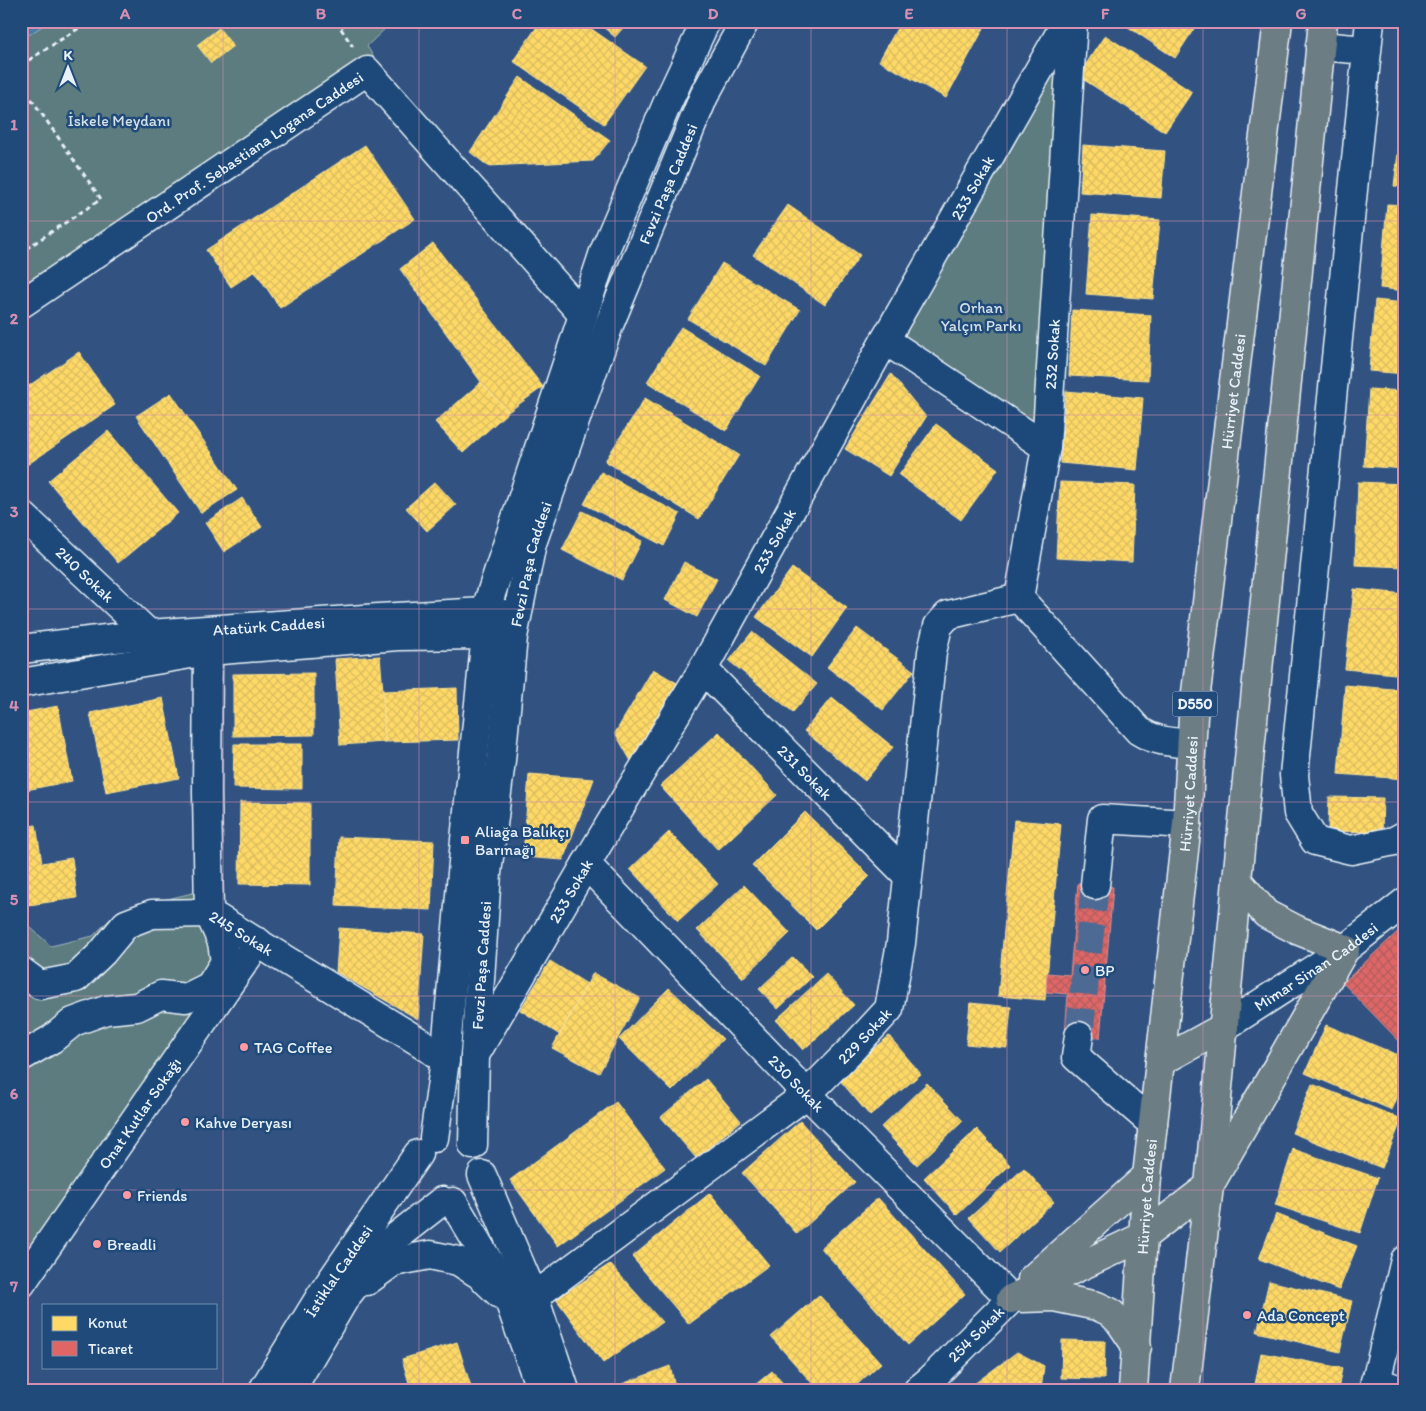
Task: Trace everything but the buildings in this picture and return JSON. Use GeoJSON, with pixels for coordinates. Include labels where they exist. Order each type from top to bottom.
{"type":"FeatureCollection","features":[{"type":"Feature","properties":{"kind":"highway","name":"Hürriyet Caddesi"},"geometry":{"type":"LineString","coordinates":[[1134,1390],[1147,1176],[1187,824],[1194,707],[1278,21]]}},
{"type":"Feature","properties":{"kind":"highway"},"geometry":{"type":"LineString","coordinates":[[1185,1390],[1209,1186],[1237,880],[1322,33]]}},
{"type":"Feature","properties":{"kind":"highway"},"geometry":{"type":"LineString","coordinates":[[1011,1299],[1144,1236],[1209,1186],[1345,948],[1297,930],[1266,914],[1237,880]]}},
{"type":"Feature","properties":{"kind":"highway"},"geometry":{"type":"LineString","coordinates":[[1160,1062],[1224,1027]]}},
{"type":"Feature","properties":{"kind":"highway"},"geometry":{"type":"LineString","coordinates":[[1011,1299],[1147,1176]]}},
{"type":"Feature","properties":{"kind":"highway"},"geometry":{"type":"LineString","coordinates":[[1011,1299],[1054,1296],[1097,1306],[1110,1312],[1120,1322],[1137,1348]]}},
{"type":"Feature","properties":{"kind":"street","name":"Fevzi Paşa Caddesi"},"geometry":{"type":"LineString","coordinates":[[565,1390],[523,1302],[496,1274],[448,1202],[433,1198],[425,1192],[415,1174],[415,1164],[426,1146],[445,1060],[486,624],[582,316],[604,252],[667,104],[706,21]]}},
{"type":"Feature","properties":{"kind":"street","name":"Fevzi Paşa Caddesi"},"geometry":{"type":"LineString","coordinates":[[541,1390],[523,1302],[482,1175],[482,1164],[479,1154],[473,1145],[475,1055],[487,873],[515,626],[532,544],[609,326],[704,96],[745,21]]}},
{"type":"Feature","properties":{"kind":"street","name":"233 Sokak"},"geometry":{"type":"LineString","coordinates":[[475,1055],[586,864],[703,669],[885,340],[1067,21]]}},
{"type":"Feature","properties":{"kind":"street","name":"232 Sokak"},"geometry":{"type":"LineString","coordinates":[[1019,598],[1046,447],[1073,21]]}},
{"type":"Feature","properties":{"kind":"street"},"geometry":{"type":"LineString","coordinates":[[1370,21],[1294,775],[1298,813],[1315,842],[1351,850],[1394,841],[1405,835]]}},
{"type":"Feature","properties":{"kind":"street"},"geometry":{"type":"LineString","coordinates":[[1322,33],[1366,50]]}},
{"type":"Feature","properties":{"kind":"street","name":"Ord. Prof. Sebastiana Logana Caddesi"},"geometry":{"type":"LineString","coordinates":[[21,304],[367,71],[582,316]]}},
{"type":"Feature","properties":{"kind":"street"},"geometry":{"type":"LineString","coordinates":[[885,340],[1046,447]]}},
{"type":"Feature","properties":{"kind":"street","name":"240 Sokak"},"geometry":{"type":"LineString","coordinates":[[21,514],[149,634]]}},
{"type":"Feature","properties":{"kind":"street"},"geometry":{"type":"LineString","coordinates":[[1019,598],[1139,731],[1150,738],[1192,744]]}},
{"type":"Feature","properties":{"kind":"street","name":"229 Sokak"},"geometry":{"type":"LineString","coordinates":[[523,1302],[807,1094],[889,1009],[901,943],[932,652],[938,626],[948,615],[1019,598]]}},
{"type":"Feature","properties":{"kind":"street","name":"Atatürk Caddesi"},"geometry":{"type":"LineString","coordinates":[[21,649],[149,634],[379,618],[515,626]]}},
{"type":"Feature","properties":{"kind":"street","name":"Atatürk Caddesi"},"geometry":{"type":"LineString","coordinates":[[21,683],[208,651],[398,636],[486,624]]}},
{"type":"Feature","properties":{"kind":"street","name":"245 Sokak"},"geometry":{"type":"LineString","coordinates":[[208,651],[207,792],[209,913],[423,1044],[445,1060]]}},
{"type":"Feature","properties":{"kind":"street","name":"231 Sokak"},"geometry":{"type":"LineString","coordinates":[[703,669],[907,875]]}},
{"type":"Feature","properties":{"kind":"street"},"geometry":{"type":"LineString","coordinates":[[1095,885],[1102,819],[1187,824]]}},
{"type":"Feature","properties":{"kind":"street","name":"230 Sokak"},"geometry":{"type":"LineString","coordinates":[[586,864],[807,1094],[1011,1299]]}},
{"type":"Feature","properties":{"kind":"street","name":"Mimar Sinan Caddesi"},"geometry":{"type":"LineString","coordinates":[[1224,1027],[1345,948],[1405,902]]}},
{"type":"Feature","properties":{"kind":"street"},"geometry":{"type":"LineString","coordinates":[[21,971],[40,985],[76,978],[102,953],[126,924],[152,914],[209,913],[222,942],[225,962],[210,986],[186,998],[161,995],[137,1007],[106,1010],[73,1022],[52,1039],[21,1057]]}},
{"type":"Feature","properties":{"kind":"street","name":"Onat Kutlar Sokağı"},"geometry":{"type":"LineString","coordinates":[[21,1284],[258,942]]}},
{"type":"Feature","properties":{"kind":"street"},"geometry":{"type":"LineString","coordinates":[[1079,1036],[1076,1057],[1153,1124]]}},
{"type":"Feature","properties":{"kind":"street"},"geometry":{"type":"LineString","coordinates":[[426,1146],[444,1135],[465,1138],[473,1145]]}},
{"type":"Feature","properties":{"kind":"street","name":"İstiklal Caddesi"},"geometry":{"type":"LineString","coordinates":[[263,1390],[320,1297],[426,1146]]}},
{"type":"Feature","properties":{"kind":"street"},"geometry":{"type":"LineString","coordinates":[[448,1202],[463,1198],[472,1193],[479,1185],[482,1175]]}},
{"type":"Feature","properties":{"kind":"street","name":"İstiklal Caddesi"},"geometry":{"type":"LineString","coordinates":[[291,1390],[344,1298],[387,1244],[448,1202]]}},
{"type":"Feature","properties":{"kind":"street"},"geometry":{"type":"LineString","coordinates":[[344,1298],[393,1262],[430,1255],[458,1261],[523,1302]]}},
{"type":"Feature","properties":{"kind":"street"},"geometry":{"type":"LineString","coordinates":[[1383,1387],[1405,1260]]}},
{"type":"Feature","properties":{"kind":"street","name":"254 Sokak"},"geometry":{"type":"LineString","coordinates":[[926,1386],[1011,1299]]}},
{"type":"Feature","properties":{"kind":"path"},"geometry":{"type":"LineString","coordinates":[[21,66],[90,21]]}},
{"type":"Feature","properties":{"kind":"path"},"geometry":{"type":"LineString","coordinates":[[336,21],[341,28],[349,21]]}},
{"type":"Feature","properties":{"kind":"path"},"geometry":{"type":"LineString","coordinates":[[21,84],[101,199],[21,252]]}},
{"type":"Feature","properties":{"kind":"green space","name":"İskele Meydanı"},"geometry":{"type":"Polygon","coordinates":[[[50,21],[393,21],[367,46],[377,63],[21,304],[21,40],[50,21]]]}},
{"type":"Feature","properties":{"kind":"green space","name":"Orhan Yalçın Parkı"},"geometry":{"type":"Polygon","coordinates":[[[1067,21],[1046,447],[885,340],[1067,21]]]}},
{"type":"Feature","properties":{"kind":"green space"},"geometry":{"type":"Polygon","coordinates":[[[209,889],[209,913],[253,939],[21,1281],[21,919],[51,946],[93,936],[118,911],[209,889]]]}},
{"type":"Feature","properties":{"kind":"water"},"geometry":{"type":"Polygon","coordinates":[[[21,21],[50,21],[21,40],[21,21]]]}},
{"type":"Feature","properties":{"kind":"tunnel"},"geometry":{"type":"LineString","coordinates":[[1079,1036],[1095,885]]}},
{"type":"Feature","properties":{"kind":"place","name":"Aliağa Balıkçı Barınağı"},"geometry":{"type":"Point","coordinates":[465,840]}},
{"type":"Feature","properties":{"kind":"place","name":"BP"},"geometry":{"type":"Point","coordinates":[1085,970]}},
{"type":"Feature","properties":{"kind":"place","name":"TAG Coffee"},"geometry":{"type":"Point","coordinates":[244,1047]}},
{"type":"Feature","properties":{"kind":"place","name":"Kahve Deryası"},"geometry":{"type":"Point","coordinates":[185,1122]}},
{"type":"Feature","properties":{"kind":"place","name":"Friends"},"geometry":{"type":"Point","coordinates":[127,1195]}},
{"type":"Feature","properties":{"kind":"place","name":"Breadli"},"geometry":{"type":"Point","coordinates":[97,1244]}},
{"type":"Feature","properties":{"kind":"place","name":"Ada Concept"},"geometry":{"type":"Point","coordinates":[1247,1315]}}]}
